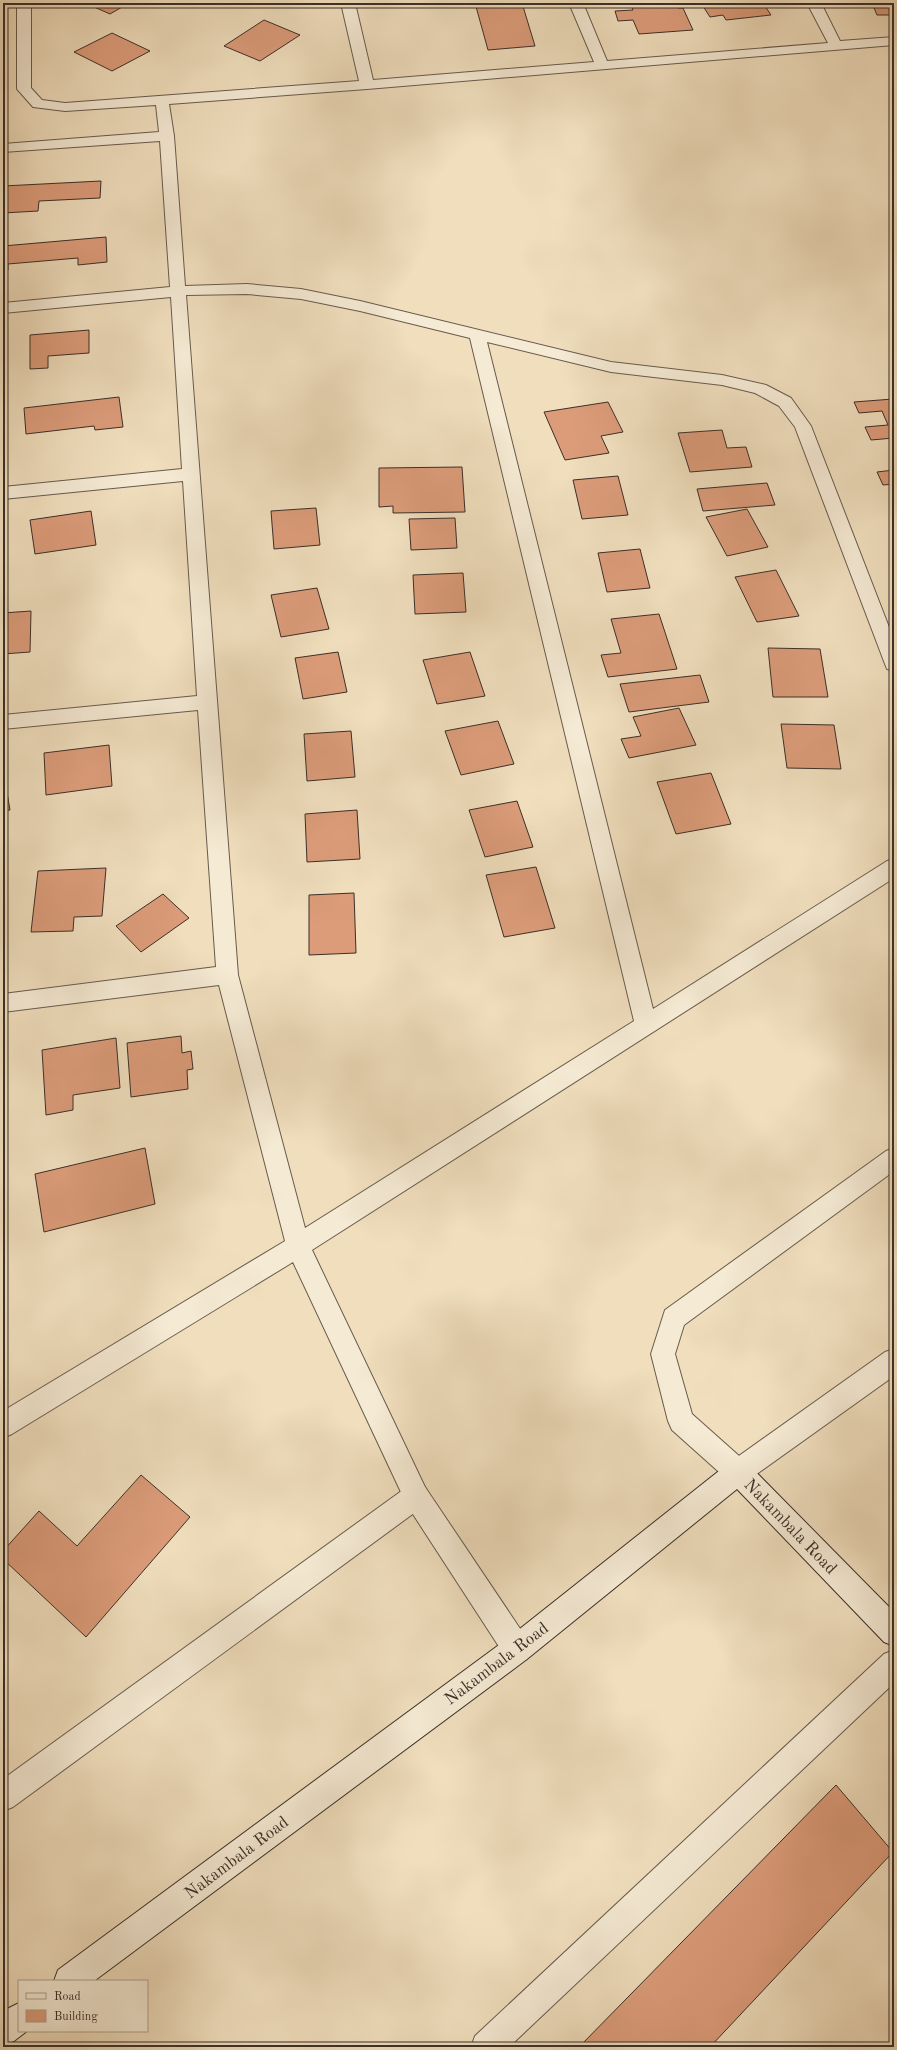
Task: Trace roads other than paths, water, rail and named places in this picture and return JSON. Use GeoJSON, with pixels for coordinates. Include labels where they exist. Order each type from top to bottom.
{"type":"FeatureCollection","features":[{"type":"Feature","properties":{"kind":"street"},"geometry":{"type":"LineString","coordinates":[[24,3],[24,89],[38,104],[65,107],[367,85],[894,41]]}},
{"type":"Feature","properties":{"kind":"street"},"geometry":{"type":"LineString","coordinates":[[348,3],[367,85]]}},
{"type":"Feature","properties":{"kind":"street"},"geometry":{"type":"LineString","coordinates":[[576,3],[602,65]]}},
{"type":"Feature","properties":{"kind":"street"},"geometry":{"type":"LineString","coordinates":[[814,3],[836,46]]}},
{"type":"Feature","properties":{"kind":"street"},"geometry":{"type":"LineString","coordinates":[[162,101],[167,136],[227,975],[298,1246],[416,1496],[517,1649]]}},
{"type":"Feature","properties":{"kind":"street"},"geometry":{"type":"LineString","coordinates":[[3,148],[167,136]]}},
{"type":"Feature","properties":{"kind":"street"},"geometry":{"type":"LineString","coordinates":[[3,308],[178,291],[247,289],[301,294],[360,306],[423,323],[477,334],[610,367],[722,380],[760,389],[785,402],[803,426],[894,664]]}},
{"type":"Feature","properties":{"kind":"street"},"geometry":{"type":"LineString","coordinates":[[477,334],[646,1024]]}},
{"type":"Feature","properties":{"kind":"street"},"geometry":{"type":"LineString","coordinates":[[3,492],[192,474]]}},
{"type":"Feature","properties":{"kind":"street"},"geometry":{"type":"LineString","coordinates":[[3,722],[207,702]]}},
{"type":"Feature","properties":{"kind":"street"},"geometry":{"type":"LineString","coordinates":[[3,1425],[298,1246],[894,867]]}},
{"type":"Feature","properties":{"kind":"street"},"geometry":{"type":"LineString","coordinates":[[3,1003],[227,975]]}},
{"type":"Feature","properties":{"kind":"street"},"geometry":{"type":"LineString","coordinates":[[894,1158],[674,1318],[663,1354],[681,1421],[738,1472],[894,1361]]}},
{"type":"Feature","properties":{"kind":"street","name":"Nakambala Road"},"geometry":{"type":"LineString","coordinates":[[70,1980],[517,1649],[738,1472],[894,1632]]}},
{"type":"Feature","properties":{"kind":"street"},"geometry":{"type":"LineString","coordinates":[[3,1797],[416,1496]]}},
{"type":"Feature","properties":{"kind":"street"},"geometry":{"type":"LineString","coordinates":[[486,2047],[894,1664]]}},
{"type":"Feature","properties":{"kind":"street"},"geometry":{"type":"LineString","coordinates":[[3,2030],[18,2019]]}}]}
